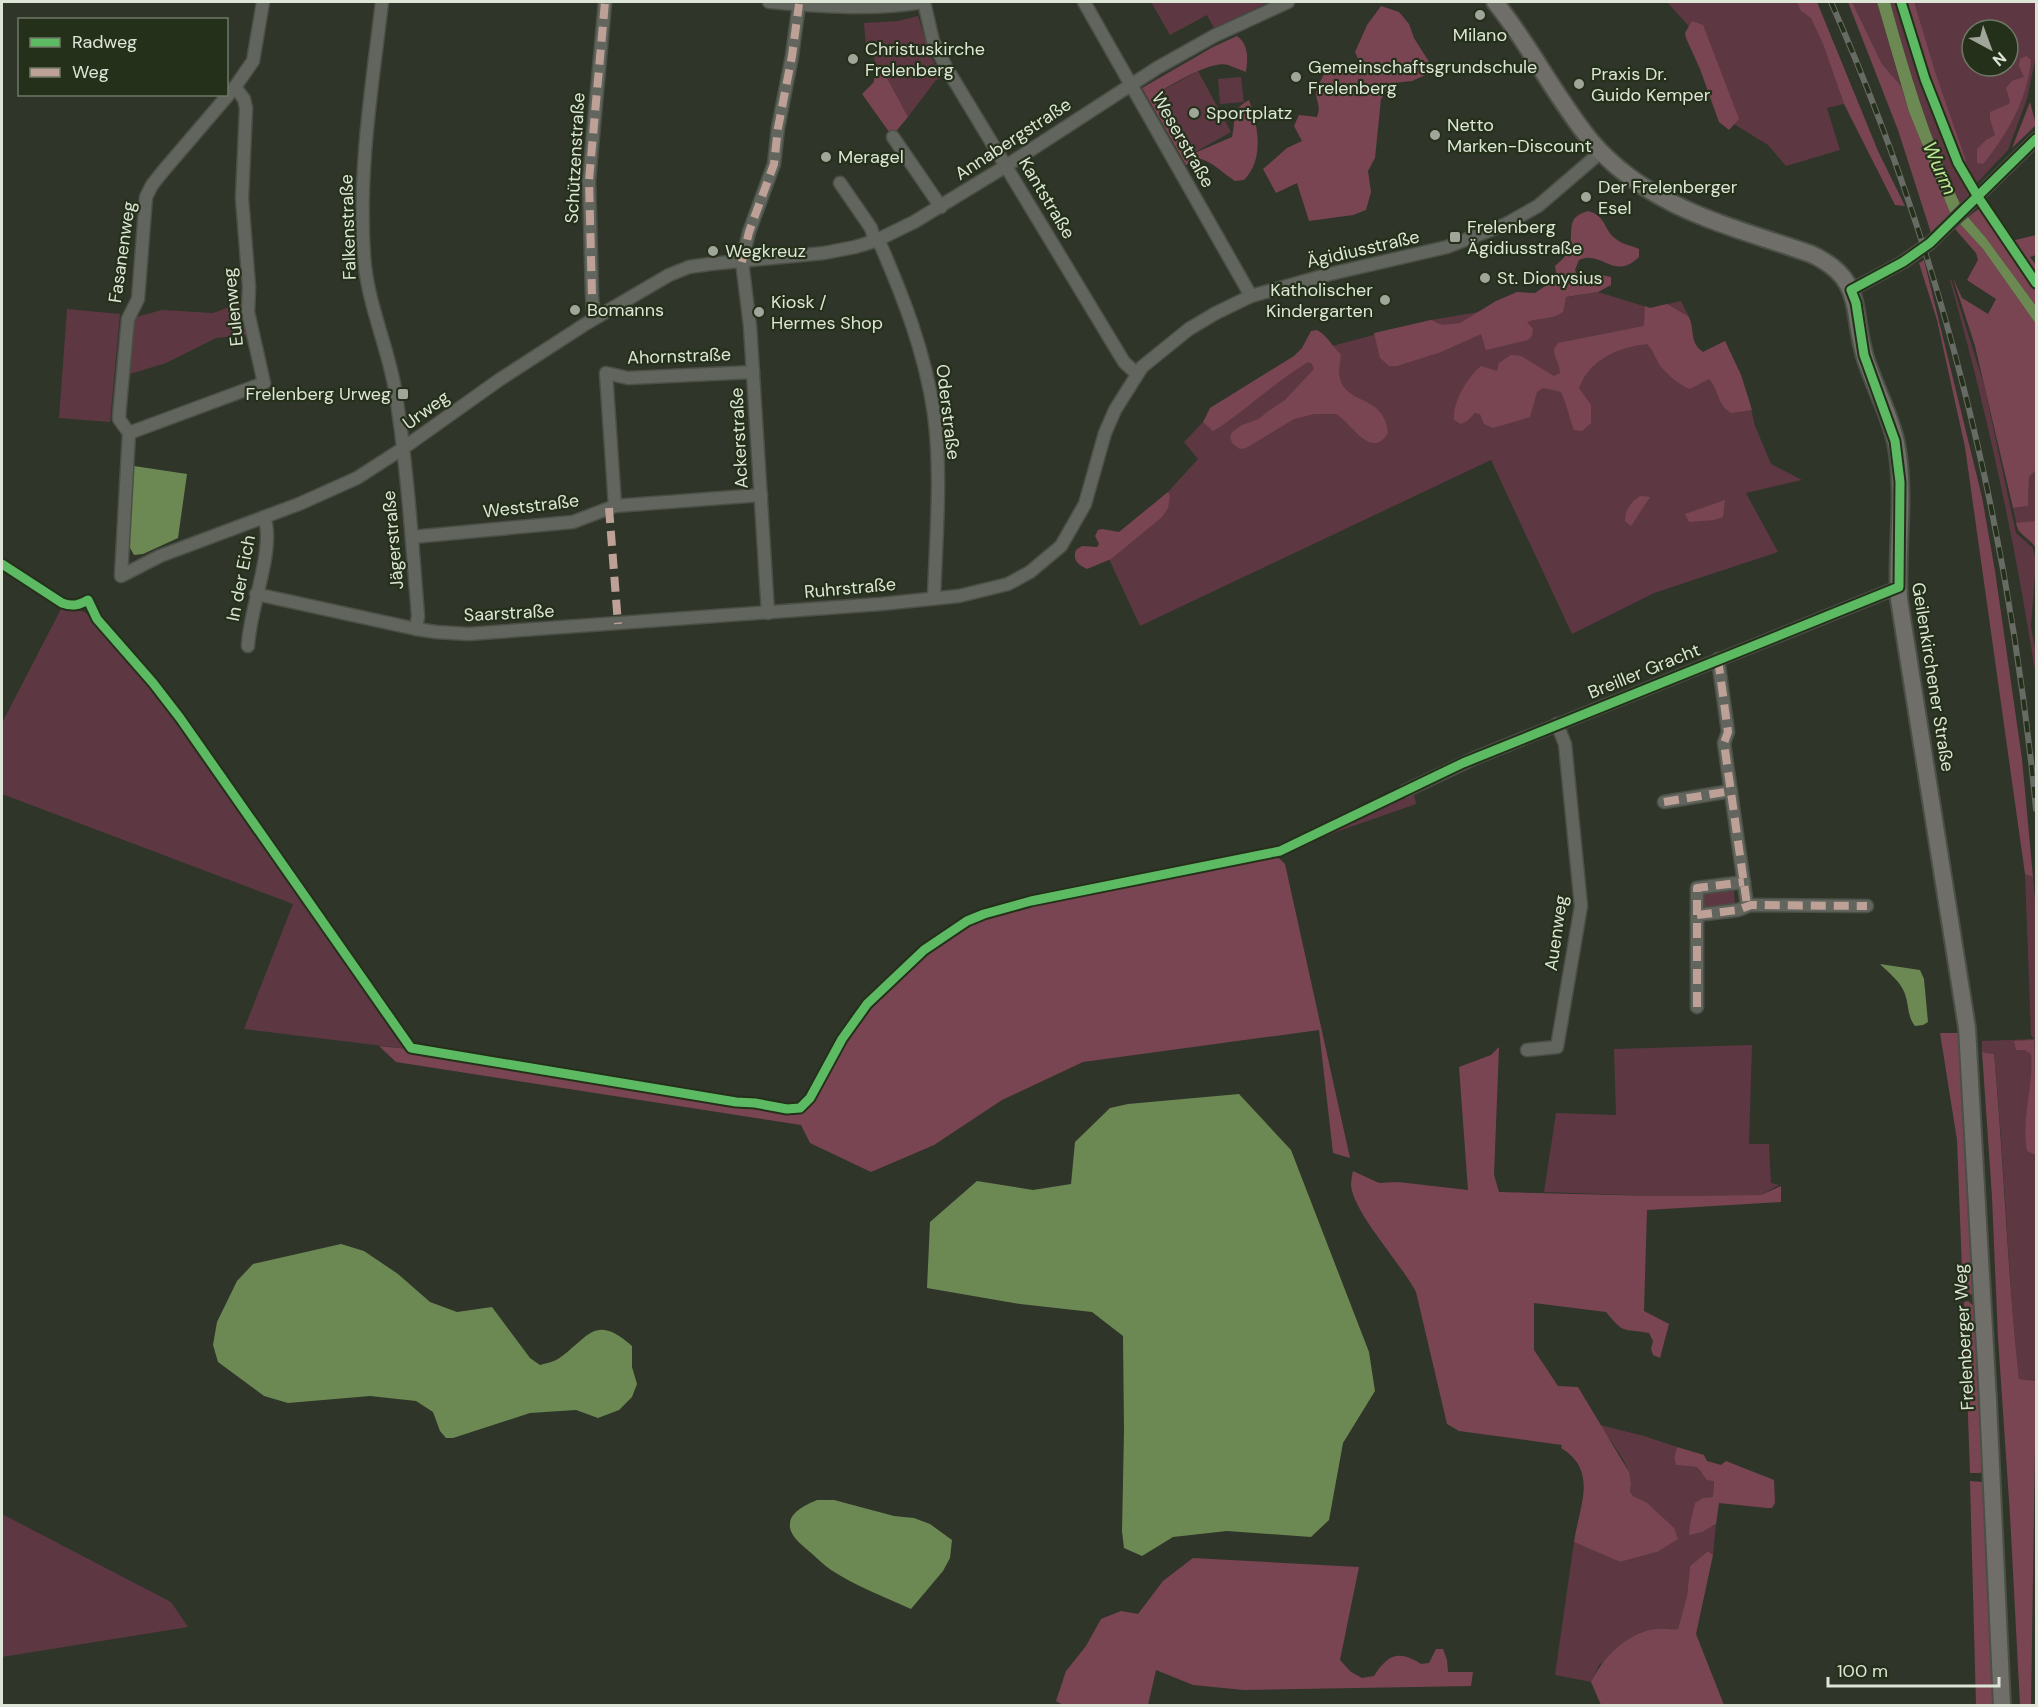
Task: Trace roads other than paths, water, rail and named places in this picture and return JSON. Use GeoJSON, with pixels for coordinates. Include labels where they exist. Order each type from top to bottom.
{"type":"FeatureCollection","features":[{"type":"Feature","properties":{"kind":"main road","name":"Geilenkirchener Straße"},"geometry":{"type":"LineString","coordinates":[[1495,2],[1576,121],[1601,152],[1626,175],[1652,194],[1707,219],[1811,254],[1830,263],[1839,271],[1851,290],[1856,303],[1864,355],[1895,441],[1900,482],[1899,587],[1950,914],[1956,968]]}},
{"type":"Feature","properties":{"kind":"main road","name":"Frelenberger Weg"},"geometry":{"type":"LineString","coordinates":[[1956,968],[1967,1028],[2002,1706]]}},
{"type":"Feature","properties":{"kind":"street","name":"Fasanenweg"},"geometry":{"type":"LineString","coordinates":[[228,95],[253,61],[263,2]]}},
{"type":"Feature","properties":{"kind":"street","name":"Falkenstraße"},"geometry":{"type":"LineString","coordinates":[[382,2],[364,156],[362,234],[369,297],[391,370],[402,449]]}},
{"type":"Feature","properties":{"kind":"street","name":"Schützenstraße"},"geometry":{"type":"LineString","coordinates":[[597,316],[593,309],[592,296],[589,180],[605,2]]}},
{"type":"Feature","properties":{"kind":"street"},"geometry":{"type":"LineString","coordinates":[[769,2],[900,6],[923,2]]}},
{"type":"Feature","properties":{"kind":"street","name":"Kantstraße"},"geometry":{"type":"LineString","coordinates":[[923,2],[939,54],[1124,362],[1137,374]]}},
{"type":"Feature","properties":{"kind":"street","name":"Weserstraße"},"geometry":{"type":"LineString","coordinates":[[1084,2],[1251,296]]}},
{"type":"Feature","properties":{"kind":"street","name":"Annabergstraße"},"geometry":{"type":"LineString","coordinates":[[742,262],[824,253],[877,240],[941,207],[1131,85],[1214,36],[1288,2]]}},
{"type":"Feature","properties":{"kind":"street"},"geometry":{"type":"LineString","coordinates":[[742,262],[749,232],[774,165],[799,4]]}},
{"type":"Feature","properties":{"kind":"street","name":"Eulenweg"},"geometry":{"type":"LineString","coordinates":[[129,434],[264,383],[249,312],[242,198],[246,108],[244,99],[235,87]]}},
{"type":"Feature","properties":{"kind":"street","name":"Fasanenweg"},"geometry":{"type":"LineString","coordinates":[[121,576],[129,434],[119,419],[128,319],[138,300],[147,197],[152,186],[178,153],[227,96]]}},
{"type":"Feature","properties":{"kind":"street"},"geometry":{"type":"LineString","coordinates":[[893,137],[941,207]]}},
{"type":"Feature","properties":{"kind":"street"},"geometry":{"type":"LineString","coordinates":[[1851,290],[1903,262],[1924,247],[2037,139]]}},
{"type":"Feature","properties":{"kind":"street","name":"Ägidiusstraße"},"geometry":{"type":"LineString","coordinates":[[934,597],[959,596],[1008,584],[1030,572],[1061,546],[1085,504],[1105,433],[1115,410],[1137,374],[1153,357],[1189,329],[1251,296],[1330,274],[1447,248],[1492,230],[1538,206],[1601,152]]}},
{"type":"Feature","properties":{"kind":"street","name":"Oderstraße"},"geometry":{"type":"LineString","coordinates":[[840,183],[877,240],[912,322],[924,364],[933,410],[938,456],[934,597]]}},
{"type":"Feature","properties":{"kind":"street","name":"Urweg"},"geometry":{"type":"LineString","coordinates":[[121,576],[160,556],[328,492],[357,478],[597,316],[669,275],[689,267],[742,262]]}},
{"type":"Feature","properties":{"kind":"street","name":"Ackerstraße"},"geometry":{"type":"LineString","coordinates":[[742,262],[750,326],[768,613]]}},
{"type":"Feature","properties":{"kind":"street","name":"Ahornstraße"},"geometry":{"type":"LineString","coordinates":[[615,507],[606,373],[628,378],[753,372]]}},
{"type":"Feature","properties":{"kind":"street","name":"Jägerstraße"},"geometry":{"type":"LineString","coordinates":[[402,449],[412,537],[418,616],[416,629]]}},
{"type":"Feature","properties":{"kind":"street","name":"Weststraße"},"geometry":{"type":"LineString","coordinates":[[412,537],[573,522],[615,507],[760,495]]}},
{"type":"Feature","properties":{"kind":"street","name":"In der Eich"},"geometry":{"type":"LineString","coordinates":[[248,646],[256,594],[266,553],[268,528],[264,517]]}},
{"type":"Feature","properties":{"kind":"street","name":"Breiller Gracht"},"geometry":{"type":"LineString","coordinates":[[1405,791],[1450,768],[1899,587]]}},
{"type":"Feature","properties":{"kind":"street","name":"Saarstraße"},"geometry":{"type":"LineString","coordinates":[[256,594],[416,629],[468,634],[768,613]]}},
{"type":"Feature","properties":{"kind":"street","name":"Ruhrstraße"},"geometry":{"type":"LineString","coordinates":[[768,613],[934,597]]}},
{"type":"Feature","properties":{"kind":"street"},"geometry":{"type":"LineString","coordinates":[[1718,659],[1728,732],[1725,743],[1747,905]]}},
{"type":"Feature","properties":{"kind":"street","name":"Auenweg"},"geometry":{"type":"LineString","coordinates":[[1527,1050],[1557,1047],[1581,906],[1565,744],[1557,724]]}},
{"type":"Feature","properties":{"kind":"street"},"geometry":{"type":"LineString","coordinates":[[1664,802],[1731,791]]}},
{"type":"Feature","properties":{"kind":"street"},"geometry":{"type":"LineString","coordinates":[[1697,1007],[1697,888],[1744,882]]}},
{"type":"Feature","properties":{"kind":"street"},"geometry":{"type":"LineString","coordinates":[[1697,915],[1738,910],[1747,905],[1867,906]]}},
{"type":"Feature","properties":{"kind":"water","name":"Wurm"},"geometry":{"type":"Polygon","coordinates":[[[1877,2],[1890,2],[1921,106],[1961,206],[1951,215],[1909,112],[1877,2]]]}},
{"type":"Feature","properties":{"kind":"water"},"geometry":{"type":"Polygon","coordinates":[[[1968,217],[2036,306],[2036,324],[1983,249],[1960,224],[1968,217]]]}},
{"type":"Feature","properties":{"kind":"water"},"geometry":{"type":"Polygon","coordinates":[[[134,466],[187,474],[178,538],[143,554],[134,555],[128,544],[134,466]]]}},
{"type":"Feature","properties":{"kind":"water"},"geometry":{"type":"Polygon","coordinates":[[[1880,964],[1920,970],[1924,979],[1928,1022],[1915,1026],[1901,986],[1880,964]]]}},
{"type":"Feature","properties":{"kind":"water"},"geometry":{"type":"Polygon","coordinates":[[[1239,1094],[1291,1150],[1369,1352],[1375,1391],[1343,1443],[1329,1520],[1311,1537],[1227,1531],[1173,1537],[1142,1556],[1124,1548],[1122,1531],[1123,1336],[1092,1312],[1020,1304],[927,1288],[930,1222],[977,1181],[1033,1190],[1071,1184],[1075,1142],[1110,1108],[1128,1104],[1239,1094]]]}},
{"type":"Feature","properties":{"kind":"water"},"geometry":{"type":"Polygon","coordinates":[[[341,1244],[364,1251],[398,1274],[430,1302],[457,1312],[492,1307],[530,1358],[540,1365],[558,1359],[592,1332],[609,1331],[619,1336],[632,1346],[632,1367],[637,1384],[632,1397],[619,1410],[598,1418],[576,1410],[530,1413],[453,1438],[446,1438],[440,1431],[433,1412],[416,1401],[370,1396],[288,1403],[264,1396],[218,1362],[213,1345],[217,1322],[237,1281],[253,1264],[341,1244]]]}},
{"type":"Feature","properties":{"kind":"water"},"geometry":{"type":"Polygon","coordinates":[[[817,1500],[834,1500],[894,1516],[914,1518],[930,1524],[952,1540],[950,1558],[943,1571],[911,1609],[831,1570],[796,1539],[790,1527],[793,1515],[800,1508],[817,1500]]]}},
{"type":"Feature","properties":{"kind":"railway"},"geometry":{"type":"LineString","coordinates":[[1831,2],[1871,99],[1907,197],[1939,297],[1966,397],[2009,601],[2036,809]]}},
{"type":"Feature","properties":{"kind":"place","name":"Milano"},"geometry":{"type":"Point","coordinates":[1480,15]}},
{"type":"Feature","properties":{"kind":"place","name":"Christuskirche Frelenberg"},"geometry":{"type":"Point","coordinates":[853,59]}},
{"type":"Feature","properties":{"kind":"place","name":"Gemeinschaftsgrundschule Frelenberg"},"geometry":{"type":"Point","coordinates":[1296,77]}},
{"type":"Feature","properties":{"kind":"place","name":"Praxis Dr. Guido Kemper"},"geometry":{"type":"Point","coordinates":[1579,84]}},
{"type":"Feature","properties":{"kind":"place","name":"Sportplatz"},"geometry":{"type":"Point","coordinates":[1194,113]}},
{"type":"Feature","properties":{"kind":"place","name":"Netto Marken-Discount"},"geometry":{"type":"Point","coordinates":[1435,135]}},
{"type":"Feature","properties":{"kind":"place","name":"Meragel"},"geometry":{"type":"Point","coordinates":[826,157]}},
{"type":"Feature","properties":{"kind":"place","name":"Der Frelenberger Esel"},"geometry":{"type":"Point","coordinates":[1586,197]}},
{"type":"Feature","properties":{"kind":"place","name":"Frelenberg Ägidiusstraße"},"geometry":{"type":"Point","coordinates":[1455,237]}},
{"type":"Feature","properties":{"kind":"place","name":"Wegkreuz"},"geometry":{"type":"Point","coordinates":[713,251]}},
{"type":"Feature","properties":{"kind":"place","name":"St. Dionysius"},"geometry":{"type":"Point","coordinates":[1485,278]}},
{"type":"Feature","properties":{"kind":"place","name":"Katholischer Kindergarten"},"geometry":{"type":"Point","coordinates":[1385,300]}},
{"type":"Feature","properties":{"kind":"place","name":"Bomanns"},"geometry":{"type":"Point","coordinates":[575,310]}},
{"type":"Feature","properties":{"kind":"place","name":"Kiosk / Hermes Shop"},"geometry":{"type":"Point","coordinates":[759,312]}},
{"type":"Feature","properties":{"kind":"place","name":"Frelenberg Urweg"},"geometry":{"type":"Point","coordinates":[403,394]}}]}
